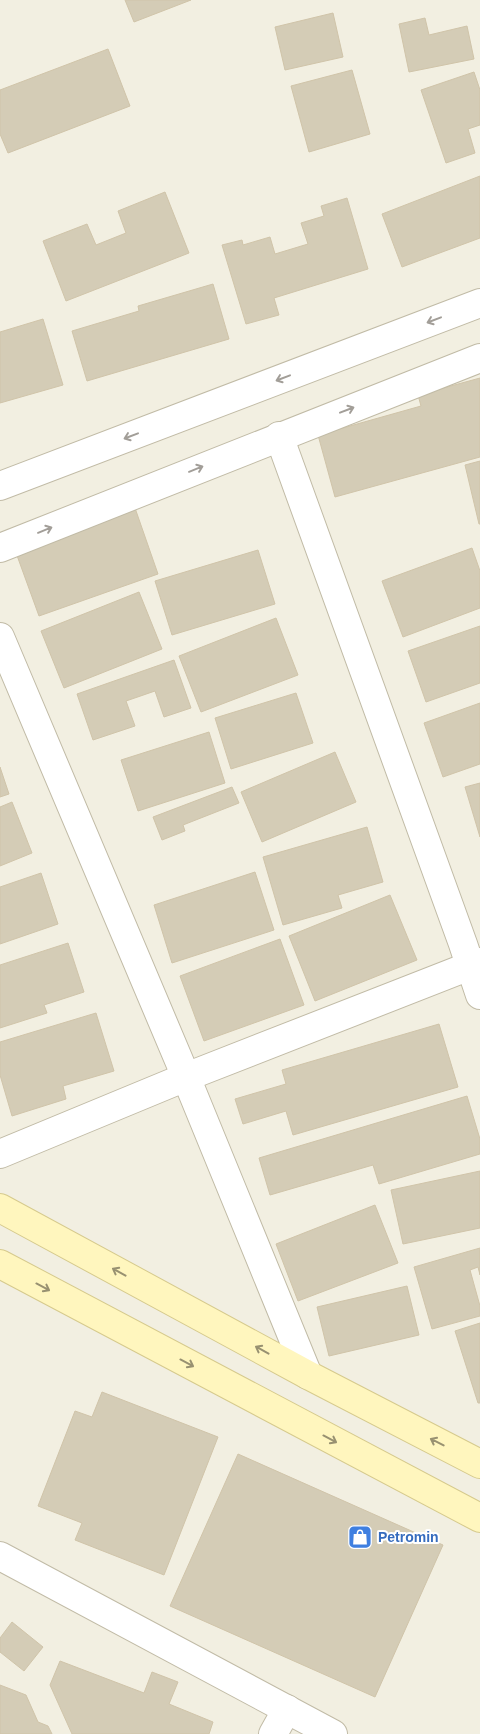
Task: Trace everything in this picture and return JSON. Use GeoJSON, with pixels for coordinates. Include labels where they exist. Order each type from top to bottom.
{"type":"FeatureCollection","features":[{"type":"Feature","properties":{"kind":"main road"},"geometry":{"type":"LineString","coordinates":[[0,1208],[308,1375],[480,1464]]}},
{"type":"Feature","properties":{"kind":"main road"},"geometry":{"type":"LineString","coordinates":[[0,1264],[480,1518]]}},
{"type":"Feature","properties":{"kind":"street"},"geometry":{"type":"LineString","coordinates":[[0,486],[480,303]]}},
{"type":"Feature","properties":{"kind":"street"},"geometry":{"type":"LineString","coordinates":[[0,548],[480,358]]}},
{"type":"Feature","properties":{"kind":"street"},"geometry":{"type":"LineString","coordinates":[[280,436],[463,944],[475,964],[480,995]]}},
{"type":"Feature","properties":{"kind":"street"},"geometry":{"type":"LineString","coordinates":[[0,637],[186,1078],[308,1375]]}},
{"type":"Feature","properties":{"kind":"street"},"geometry":{"type":"LineString","coordinates":[[0,1154],[475,964]]}},
{"type":"Feature","properties":{"kind":"street"},"geometry":{"type":"LineString","coordinates":[[0,1556],[334,1734]]}},
{"type":"Feature","properties":{"kind":"street"},"geometry":{"type":"LineString","coordinates":[[273,1734],[287,1709]]}},
{"type":"Feature","properties":{"kind":"building"},"geometry":{"type":"Polygon","coordinates":[[[125,0],[191,0],[134,22],[125,0]]]}},
{"type":"Feature","properties":{"kind":"building"},"geometry":{"type":"Polygon","coordinates":[[[333,13],[343,57],[285,70],[275,27],[333,13]]]}},
{"type":"Feature","properties":{"kind":"building"},"geometry":{"type":"Polygon","coordinates":[[[425,18],[429,35],[467,26],[474,59],[409,72],[399,24],[425,18]]]}},
{"type":"Feature","properties":{"kind":"building"},"geometry":{"type":"Polygon","coordinates":[[[108,49],[130,106],[8,153],[0,134],[0,90],[108,49]]]}},
{"type":"Feature","properties":{"kind":"building"},"geometry":{"type":"Polygon","coordinates":[[[352,70],[370,134],[309,152],[291,86],[352,70]]]}},
{"type":"Feature","properties":{"kind":"building"},"geometry":{"type":"Polygon","coordinates":[[[474,72],[480,90],[480,125],[468,129],[475,153],[446,163],[421,90],[474,72]]]}},
{"type":"Feature","properties":{"kind":"building"},"geometry":{"type":"Polygon","coordinates":[[[480,176],[480,238],[402,267],[382,214],[480,176]]]}},
{"type":"Feature","properties":{"kind":"building"},"geometry":{"type":"Polygon","coordinates":[[[165,192],[189,253],[66,301],[43,241],[87,224],[96,245],[126,233],[118,211],[165,192]]]}},
{"type":"Feature","properties":{"kind":"building"},"geometry":{"type":"Polygon","coordinates":[[[347,198],[368,269],[274,298],[279,315],[246,324],[222,245],[242,240],[243,245],[270,237],[275,254],[308,244],[301,223],[324,216],[321,206],[347,198]]]}},
{"type":"Feature","properties":{"kind":"building"},"geometry":{"type":"Polygon","coordinates":[[[213,284],[229,339],[87,381],[72,331],[139,311],[138,306],[213,284]]]}},
{"type":"Feature","properties":{"kind":"building"},"geometry":{"type":"Polygon","coordinates":[[[43,319],[63,385],[0,403],[0,332],[43,319]]]}},
{"type":"Feature","properties":{"kind":"building"},"geometry":{"type":"Polygon","coordinates":[[[480,378],[480,457],[335,497],[318,435],[421,406],[418,395],[480,378]]]}},
{"type":"Feature","properties":{"kind":"building"},"geometry":{"type":"Polygon","coordinates":[[[480,461],[480,524],[479,524],[465,465],[480,461]]]}},
{"type":"Feature","properties":{"kind":"building"},"geometry":{"type":"Polygon","coordinates":[[[135,508],[158,574],[39,616],[15,550],[135,508]]]}},
{"type":"Feature","properties":{"kind":"building"},"geometry":{"type":"Polygon","coordinates":[[[472,548],[480,571],[480,608],[403,637],[382,581],[472,548]]]}},
{"type":"Feature","properties":{"kind":"building"},"geometry":{"type":"Polygon","coordinates":[[[258,550],[275,604],[172,635],[155,581],[258,550]]]}},
{"type":"Feature","properties":{"kind":"building"},"geometry":{"type":"Polygon","coordinates":[[[139,592],[162,649],[64,688],[41,631],[139,592]]]}},
{"type":"Feature","properties":{"kind":"building"},"geometry":{"type":"Polygon","coordinates":[[[276,618],[298,675],[201,712],[179,656],[276,618]]]}},
{"type":"Feature","properties":{"kind":"building"},"geometry":{"type":"Polygon","coordinates":[[[480,626],[480,683],[426,702],[408,651],[480,626]]]}},
{"type":"Feature","properties":{"kind":"building"},"geometry":{"type":"Polygon","coordinates":[[[174,660],[191,708],[164,717],[155,691],[126,701],[135,726],[93,740],[77,694],[174,660]]]}},
{"type":"Feature","properties":{"kind":"building"},"geometry":{"type":"Polygon","coordinates":[[[296,693],[313,743],[231,769],[215,718],[296,693]]]}},
{"type":"Feature","properties":{"kind":"building"},"geometry":{"type":"Polygon","coordinates":[[[480,703],[480,764],[443,777],[424,723],[480,703]]]}},
{"type":"Feature","properties":{"kind":"building"},"geometry":{"type":"Polygon","coordinates":[[[209,732],[225,783],[138,811],[121,760],[209,732]]]}},
{"type":"Feature","properties":{"kind":"building"},"geometry":{"type":"Polygon","coordinates":[[[335,752],[356,802],[262,842],[241,792],[335,752]]]}},
{"type":"Feature","properties":{"kind":"building"},"geometry":{"type":"Polygon","coordinates":[[[0,767],[9,794],[0,797],[0,767]]]}},
{"type":"Feature","properties":{"kind":"building"},"geometry":{"type":"Polygon","coordinates":[[[480,783],[480,837],[465,787],[480,783]]]}},
{"type":"Feature","properties":{"kind":"building"},"geometry":{"type":"Polygon","coordinates":[[[232,787],[239,803],[183,825],[185,831],[162,840],[153,817],[232,787]]]}},
{"type":"Feature","properties":{"kind":"building"},"geometry":{"type":"Polygon","coordinates":[[[12,802],[32,853],[0,866],[0,807],[12,802]]]}},
{"type":"Feature","properties":{"kind":"building"},"geometry":{"type":"Polygon","coordinates":[[[367,827],[383,882],[338,895],[342,908],[283,925],[263,857],[367,827]]]}},
{"type":"Feature","properties":{"kind":"building"},"geometry":{"type":"Polygon","coordinates":[[[255,872],[274,930],[172,963],[154,905],[255,872]]]}},
{"type":"Feature","properties":{"kind":"building"},"geometry":{"type":"Polygon","coordinates":[[[41,873],[58,924],[0,944],[0,887],[41,873]]]}},
{"type":"Feature","properties":{"kind":"building"},"geometry":{"type":"Polygon","coordinates":[[[390,895],[417,960],[315,1001],[289,936],[390,895]]]}},
{"type":"Feature","properties":{"kind":"building"},"geometry":{"type":"Polygon","coordinates":[[[280,939],[304,1005],[204,1041],[180,976],[280,939]]]}},
{"type":"Feature","properties":{"kind":"building"},"geometry":{"type":"Polygon","coordinates":[[[68,943],[84,992],[44,1005],[47,1013],[0,1028],[0,965],[68,943]]]}},
{"type":"Feature","properties":{"kind":"building"},"geometry":{"type":"Polygon","coordinates":[[[96,1013],[114,1071],[63,1086],[66,1099],[12,1116],[0,1075],[0,1042],[96,1013]]]}},
{"type":"Feature","properties":{"kind":"building"},"geometry":{"type":"Polygon","coordinates":[[[439,1024],[458,1087],[293,1135],[286,1111],[243,1124],[235,1099],[286,1084],[282,1070],[439,1024]]]}},
{"type":"Feature","properties":{"kind":"building"},"geometry":{"type":"Polygon","coordinates":[[[467,1096],[480,1139],[480,1154],[379,1184],[373,1165],[270,1195],[259,1158],[467,1096]]]}},
{"type":"Feature","properties":{"kind":"building"},"geometry":{"type":"Polygon","coordinates":[[[480,1171],[480,1228],[403,1244],[391,1190],[480,1171]]]}},
{"type":"Feature","properties":{"kind":"building"},"geometry":{"type":"Polygon","coordinates":[[[375,1205],[398,1263],[298,1301],[276,1244],[375,1205]]]}},
{"type":"Feature","properties":{"kind":"building"},"geometry":{"type":"Polygon","coordinates":[[[480,1248],[480,1275],[478,1267],[470,1270],[480,1306],[480,1316],[432,1329],[414,1267],[480,1248]]]}},
{"type":"Feature","properties":{"kind":"building"},"geometry":{"type":"Polygon","coordinates":[[[407,1286],[419,1335],[329,1356],[317,1307],[407,1286]]]}},
{"type":"Feature","properties":{"kind":"building"},"geometry":{"type":"Polygon","coordinates":[[[480,1323],[480,1403],[478,1403],[455,1331],[480,1323]]]}},
{"type":"Feature","properties":{"kind":"building"},"geometry":{"type":"Polygon","coordinates":[[[102,1392],[218,1437],[164,1575],[75,1540],[82,1523],[38,1506],[75,1411],[92,1417],[102,1392]]]}},
{"type":"Feature","properties":{"kind":"building"},"geometry":{"type":"Polygon","coordinates":[[[238,1454],[443,1545],[375,1697],[170,1606],[238,1454]]]}},
{"type":"Feature","properties":{"kind":"building"},"geometry":{"type":"Polygon","coordinates":[[[12,1622],[43,1647],[24,1671],[0,1652],[0,1638],[12,1622]]]}},
{"type":"Feature","properties":{"kind":"building"},"geometry":{"type":"Polygon","coordinates":[[[60,1661],[144,1693],[152,1672],[178,1682],[169,1704],[213,1722],[209,1734],[72,1734],[50,1685],[60,1661]]]}},
{"type":"Feature","properties":{"kind":"building"},"geometry":{"type":"Polygon","coordinates":[[[0,1685],[26,1695],[38,1722],[48,1726],[52,1734],[0,1734],[0,1685]]]}},
{"type":"Feature","properties":{"kind":"place","name":"Petromin"},"geometry":{"type":"Point","coordinates":[360,1537]}}]}
